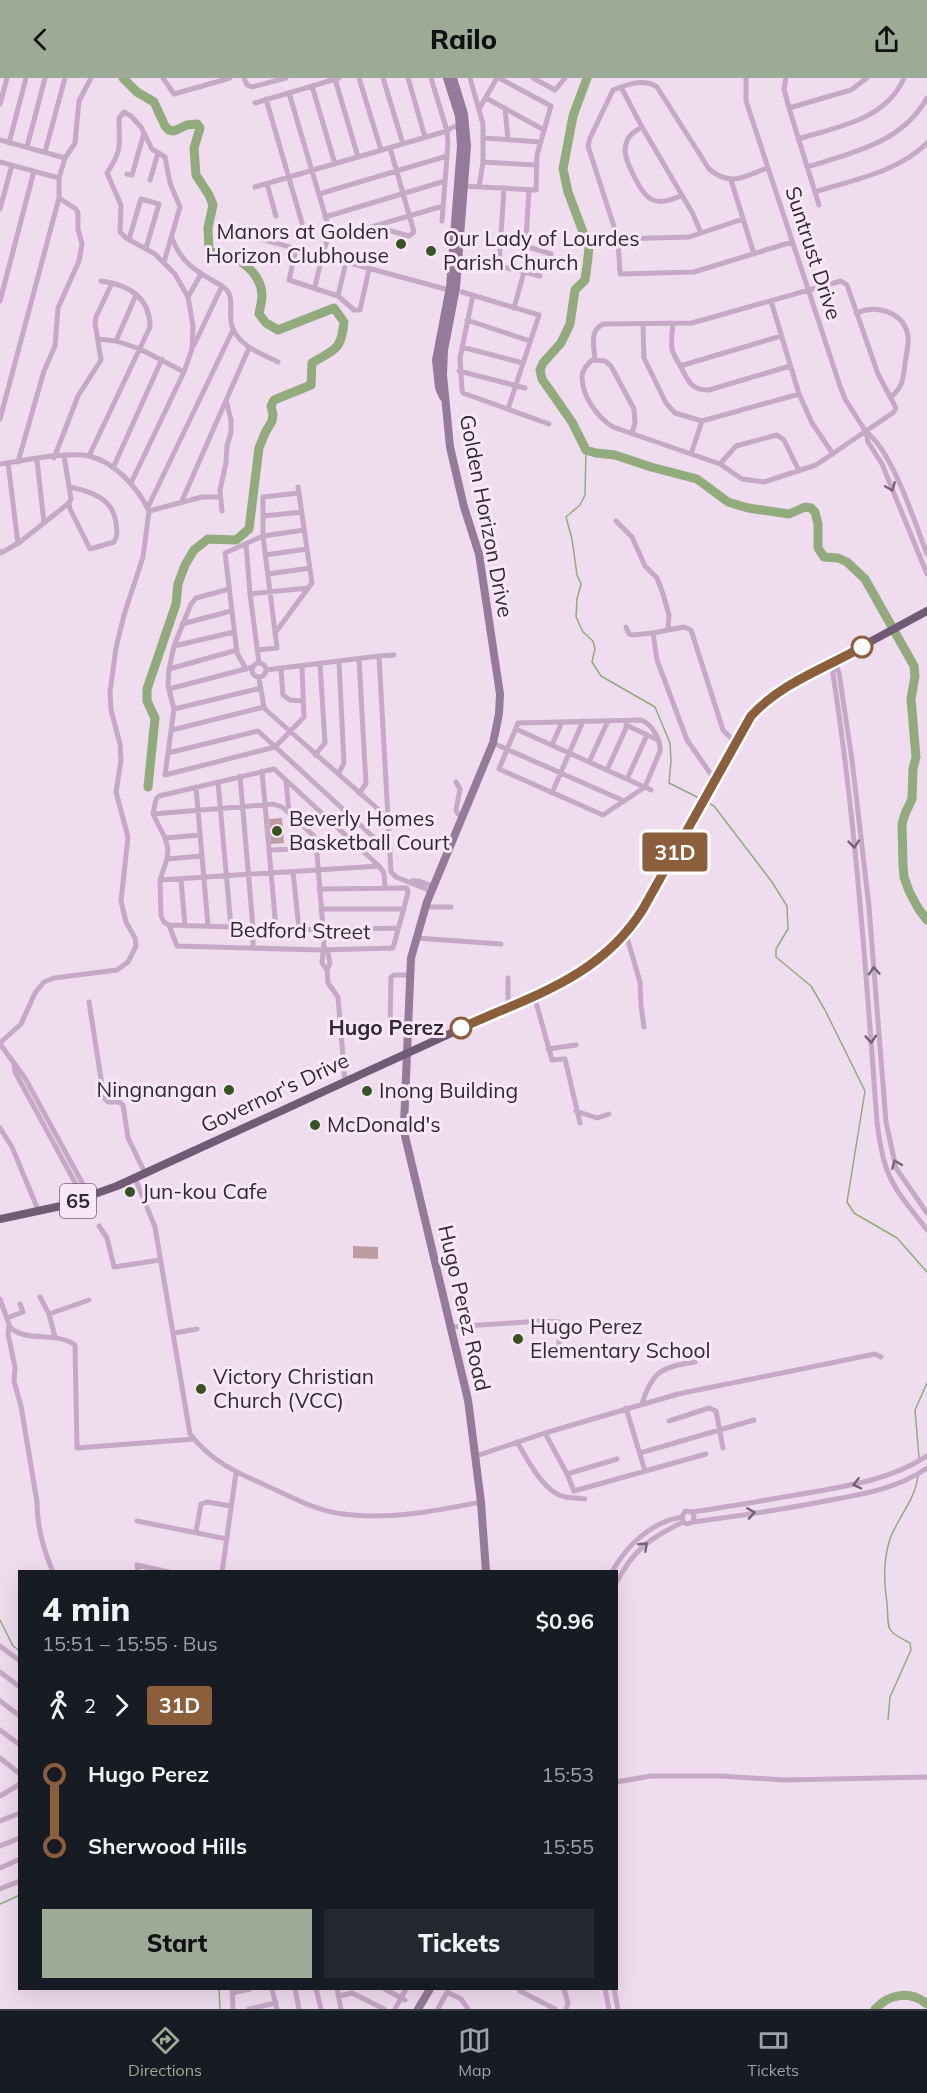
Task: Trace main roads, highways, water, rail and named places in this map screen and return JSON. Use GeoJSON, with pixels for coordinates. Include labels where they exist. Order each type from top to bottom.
{"type":"FeatureCollection","features":[{"type":"Feature","properties":{"kind":"main road","name":"Governor's Drive"},"geometry":{"type":"LineString","coordinates":[[0,1219],[39,1212],[87,1198],[135,1178],[586,969],[605,955],[626,934],[643,909],[751,716],[769,698],[923,613]]}},
{"type":"Feature","properties":{"kind":"waterway"},"geometry":{"type":"LineString","coordinates":[[123,78],[137,92],[154,102],[169,130],[174,131],[187,125],[197,124],[200,128],[194,148],[196,175],[213,205],[208,228],[209,250],[237,259],[256,277],[262,297],[259,314],[266,323],[278,330],[334,308],[344,322],[341,339],[335,348],[312,363],[311,385],[274,400],[271,406],[272,421],[259,448],[249,529],[236,540],[208,539],[194,550],[185,565],[178,584],[176,604],[147,689],[147,701],[155,718],[148,787]]}},
{"type":"Feature","properties":{"kind":"waterway"},"geometry":{"type":"LineString","coordinates":[[587,78],[573,116],[563,169],[568,192],[589,248],[585,280],[575,290],[570,324],[561,343],[543,363],[540,370],[542,379],[572,422],[586,450],[615,455],[697,479],[728,502],[748,508],[789,514],[805,507],[811,508],[815,512],[818,524],[818,548],[824,557],[838,558],[847,562],[865,579],[914,666],[915,676],[911,699],[916,757],[913,769],[912,799],[902,824],[903,865],[909,891],[927,920]]}},
{"type":"Feature","properties":{"kind":"waterway"},"geometry":{"type":"LineString","coordinates":[[586,450],[585,495],[580,505],[566,517],[577,575],[581,584],[576,617],[583,632],[593,641],[595,649],[592,662],[601,676],[655,707],[670,743],[669,783],[701,799]]}},
{"type":"Feature","properties":{"kind":"waterway"},"geometry":{"type":"LineString","coordinates":[[705,801],[714,806],[772,882],[787,906],[788,929],[776,949],[776,957],[811,986],[865,1091],[847,1202],[854,1213],[897,1238],[927,1272]]}},
{"type":"Feature","properties":{"kind":"waterway"},"geometry":{"type":"LineString","coordinates":[[919,1458],[915,1410],[927,1383]]}},
{"type":"Feature","properties":{"kind":"waterway"},"geometry":{"type":"LineString","coordinates":[[888,1720],[890,1697],[911,1650],[910,1643],[889,1628],[885,1563],[890,1539],[914,1492],[918,1475]]}},
{"type":"Feature","properties":{"kind":"waterway"},"geometry":{"type":"LineString","coordinates":[[0,1620],[13,1646],[18,1650]]}},
{"type":"Feature","properties":{"kind":"waterway"},"geometry":{"type":"LineString","coordinates":[[0,1904],[18,1896]]}},
{"type":"Feature","properties":{"kind":"waterway"},"geometry":{"type":"LineString","coordinates":[[219,1990],[220,2009]]}},
{"type":"Feature","properties":{"kind":"waterway"},"geometry":{"type":"LineString","coordinates":[[875,2009],[893,1997],[907,1995],[927,2004]]}},
{"type":"Feature","properties":{"kind":"place","name":"Manors at Golden Horizon Clubhouse"},"geometry":{"type":"Point","coordinates":[401,244]}},
{"type":"Feature","properties":{"kind":"place","name":"Our Lady of Lourdes Parish Church"},"geometry":{"type":"Point","coordinates":[431,251]}},
{"type":"Feature","properties":{"kind":"place","name":"Beverly Homes Basketball Court"},"geometry":{"type":"Point","coordinates":[277,831]}},
{"type":"Feature","properties":{"kind":"place","name":"Hugo Perez"},"geometry":{"type":"Point","coordinates":[461,1028]}},
{"type":"Feature","properties":{"kind":"place","name":"Ningnangan"},"geometry":{"type":"Point","coordinates":[229,1090]}},
{"type":"Feature","properties":{"kind":"place","name":"Inong Building"},"geometry":{"type":"Point","coordinates":[367,1091]}},
{"type":"Feature","properties":{"kind":"place","name":"McDonald's"},"geometry":{"type":"Point","coordinates":[315,1125]}},
{"type":"Feature","properties":{"kind":"place","name":"Jun-kou Cafe"},"geometry":{"type":"Point","coordinates":[130,1192]}},
{"type":"Feature","properties":{"kind":"place","name":"Hugo Perez Elementary School"},"geometry":{"type":"Point","coordinates":[518,1339]}},
{"type":"Feature","properties":{"kind":"place","name":"Victory Christian Church (VCC)"},"geometry":{"type":"Point","coordinates":[201,1389]}}]}
